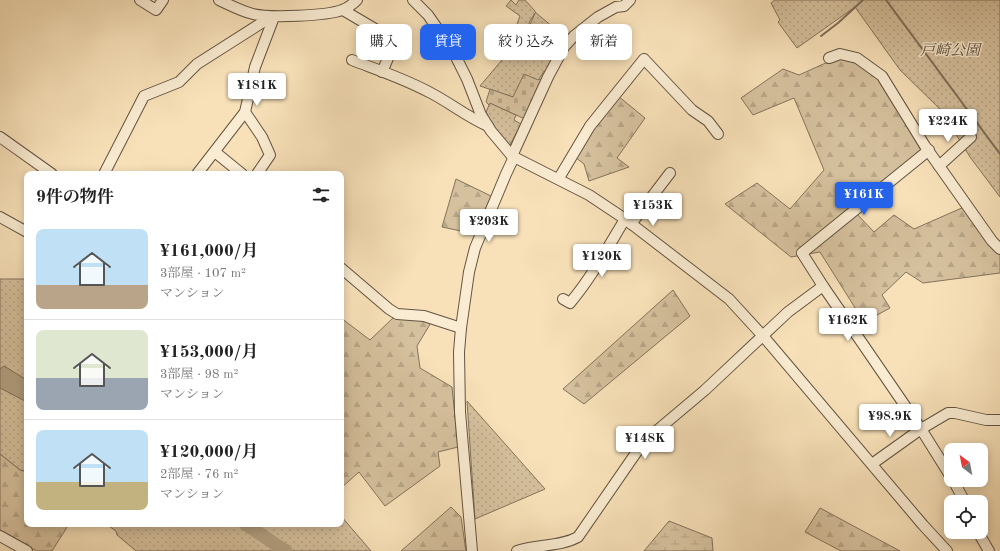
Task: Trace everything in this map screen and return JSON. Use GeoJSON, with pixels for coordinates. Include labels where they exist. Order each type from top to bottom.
{"type":"FeatureCollection","features":[{"type":"Feature","properties":{"kind":"street"},"geometry":{"type":"LineString","coordinates":[[140,0],[156,10],[163,0]]}},
{"type":"Feature","properties":{"kind":"street"},"geometry":{"type":"LineString","coordinates":[[219,0],[243,11],[269,16],[330,13],[343,10],[357,0]]}},
{"type":"Feature","properties":{"kind":"street"},"geometry":{"type":"LineString","coordinates":[[413,0],[428,15],[453,52],[467,79],[480,115],[513,156],[559,178],[589,195],[628,221],[729,299],[763,336],[922,525],[947,551]]}},
{"type":"Feature","properties":{"kind":"street"},"geometry":{"type":"LineString","coordinates":[[472,551],[460,412],[458,352],[468,272],[475,248],[513,156],[548,77],[564,47],[574,36],[613,4],[624,6],[630,0]]}},
{"type":"Feature","properties":{"kind":"street"},"geometry":{"type":"LineString","coordinates":[[343,10],[395,42],[382,72]]}},
{"type":"Feature","properties":{"kind":"street"},"geometry":{"type":"LineString","coordinates":[[199,171],[244,112],[269,16]]}},
{"type":"Feature","properties":{"kind":"street"},"geometry":{"type":"LineString","coordinates":[[106,171],[144,96],[179,82],[198,64],[263,22],[269,16]]}},
{"type":"Feature","properties":{"kind":"street"},"geometry":{"type":"LineString","coordinates":[[829,58],[840,54],[857,58],[882,76],[939,166],[992,241],[1000,249]]}},
{"type":"Feature","properties":{"kind":"street"},"geometry":{"type":"LineString","coordinates":[[559,178],[590,126],[644,59],[692,110],[708,121],[718,134]]}},
{"type":"Feature","properties":{"kind":"street"},"geometry":{"type":"LineString","coordinates":[[352,60],[429,92],[476,121],[488,126]]}},
{"type":"Feature","properties":{"kind":"street"},"geometry":{"type":"LineString","coordinates":[[244,112],[262,137],[270,155],[259,171]]}},
{"type":"Feature","properties":{"kind":"street"},"geometry":{"type":"LineString","coordinates":[[0,137],[48,171]]}},
{"type":"Feature","properties":{"kind":"street"},"geometry":{"type":"LineString","coordinates":[[939,166],[972,137]]}},
{"type":"Feature","properties":{"kind":"street"},"geometry":{"type":"LineString","coordinates":[[929,150],[802,253],[921,429],[944,466]]}},
{"type":"Feature","properties":{"kind":"street"},"geometry":{"type":"LineString","coordinates":[[215,152],[238,171]]}},
{"type":"Feature","properties":{"kind":"street"},"geometry":{"type":"LineString","coordinates":[[563,299],[570,303],[590,277],[628,221],[670,173]]}},
{"type":"Feature","properties":{"kind":"street"},"geometry":{"type":"LineString","coordinates":[[0,217],[24,230]]}},
{"type":"Feature","properties":{"kind":"street"},"geometry":{"type":"LineString","coordinates":[[344,271],[397,314],[424,316],[461,328]]}},
{"type":"Feature","properties":{"kind":"street"},"geometry":{"type":"LineString","coordinates":[[517,551],[570,541],[578,537],[638,450],[654,433],[705,390],[788,312],[823,286]]}},
{"type":"Feature","properties":{"kind":"street"},"geometry":{"type":"LineString","coordinates":[[872,464],[921,429],[948,413],[956,413],[986,420],[1000,420]]}},
{"type":"Feature","properties":{"kind":"street"},"geometry":{"type":"LineString","coordinates":[[0,536],[27,551]]}},
{"type":"Feature","properties":{"kind":"street"},"geometry":{"type":"LineString","coordinates":[[982,539],[989,551]]}},
{"type":"Feature","properties":{"kind":"green space"},"geometry":{"type":"Polygon","coordinates":[[[511,0],[516,5],[519,0],[525,0],[535,12],[549,24],[530,24],[535,13],[529,24],[517,24],[520,16],[506,6],[511,0]]]}},
{"type":"Feature","properties":{"kind":"green space","name":"戸崎公園"},"geometry":{"type":"Polygon","coordinates":[[[775,0],[1000,0],[1000,197],[970,157],[941,110],[900,70],[855,7],[797,48],[778,22],[780,20],[771,3],[775,0]]]}},
{"type":"Feature","properties":{"kind":"green space"},"geometry":{"type":"Polygon","coordinates":[[[839,57],[854,60],[880,77],[922,152],[855,212],[874,232],[894,215],[914,229],[964,207],[990,245],[1000,254],[1000,273],[923,283],[906,272],[882,295],[890,308],[864,322],[820,252],[791,257],[725,204],[757,183],[790,209],[824,170],[794,98],[753,115],[741,98],[783,69],[799,75],[839,57]]]}},
{"type":"Feature","properties":{"kind":"green space"},"geometry":{"type":"Polygon","coordinates":[[[502,60],[554,60],[547,72],[544,71],[538,81],[513,97],[480,86],[502,60]]]}},
{"type":"Feature","properties":{"kind":"green space"},"geometry":{"type":"Polygon","coordinates":[[[524,74],[544,81],[527,120],[490,103],[489,105],[486,102],[490,89],[513,97],[524,74]]]}},
{"type":"Feature","properties":{"kind":"green space"},"geometry":{"type":"Polygon","coordinates":[[[618,96],[645,118],[617,158],[629,167],[589,181],[584,164],[575,157],[592,127],[618,96]]]}},
{"type":"Feature","properties":{"kind":"green space"},"geometry":{"type":"Polygon","coordinates":[[[490,103],[516,115],[514,120],[521,124],[510,145],[496,130],[486,112],[490,103]]]}},
{"type":"Feature","properties":{"kind":"green space"},"geometry":{"type":"Polygon","coordinates":[[[456,179],[491,196],[475,234],[442,227],[456,179]]]}},
{"type":"Feature","properties":{"kind":"green space"},"geometry":{"type":"Polygon","coordinates":[[[0,279],[24,279],[24,471],[20,470],[0,454],[0,279]]]}},
{"type":"Feature","properties":{"kind":"green space"},"geometry":{"type":"Polygon","coordinates":[[[673,290],[690,316],[584,404],[563,389],[673,290]]]}},
{"type":"Feature","properties":{"kind":"green space"},"geometry":{"type":"Polygon","coordinates":[[[395,316],[432,321],[417,346],[420,368],[452,387],[458,447],[438,452],[440,466],[385,506],[359,472],[344,485],[344,320],[370,340],[395,316]]]}},
{"type":"Feature","properties":{"kind":"green space"},"geometry":{"type":"Polygon","coordinates":[[[467,401],[545,489],[475,519],[467,401]]]}},
{"type":"Feature","properties":{"kind":"green space"},"geometry":{"type":"Polygon","coordinates":[[[0,454],[20,470],[24,471],[24,527],[67,527],[52,551],[37,551],[0,533],[0,454]]]}},
{"type":"Feature","properties":{"kind":"green space"},"geometry":{"type":"Polygon","coordinates":[[[451,507],[461,517],[466,551],[401,551],[451,507]]]}},
{"type":"Feature","properties":{"kind":"green space"},"geometry":{"type":"Polygon","coordinates":[[[820,508],[900,551],[841,551],[805,532],[820,508]]]}},
{"type":"Feature","properties":{"kind":"green space"},"geometry":{"type":"Polygon","coordinates":[[[344,520],[371,551],[136,551],[117,535],[116,531],[110,527],[344,527],[344,520]]]}},
{"type":"Feature","properties":{"kind":"green space"},"geometry":{"type":"Polygon","coordinates":[[[669,521],[712,538],[713,551],[644,551],[669,521]]]}},
{"type":"Feature","properties":{"kind":"shaded area"},"geometry":{"type":"Polygon","coordinates":[[[4,366],[24,378],[24,400],[0,388],[0,369],[4,366]]]}},
{"type":"Feature","properties":{"kind":"waterway"},"geometry":{"type":"LineString","coordinates":[[821,36],[863,0]]}},
{"type":"Feature","properties":{"kind":"waterway"},"geometry":{"type":"LineString","coordinates":[[886,0],[1000,154]]}},
{"type":"Feature","properties":{"kind":"waterway"},"geometry":{"type":"LineString","coordinates":[[250,527],[286,551]]}}]}
